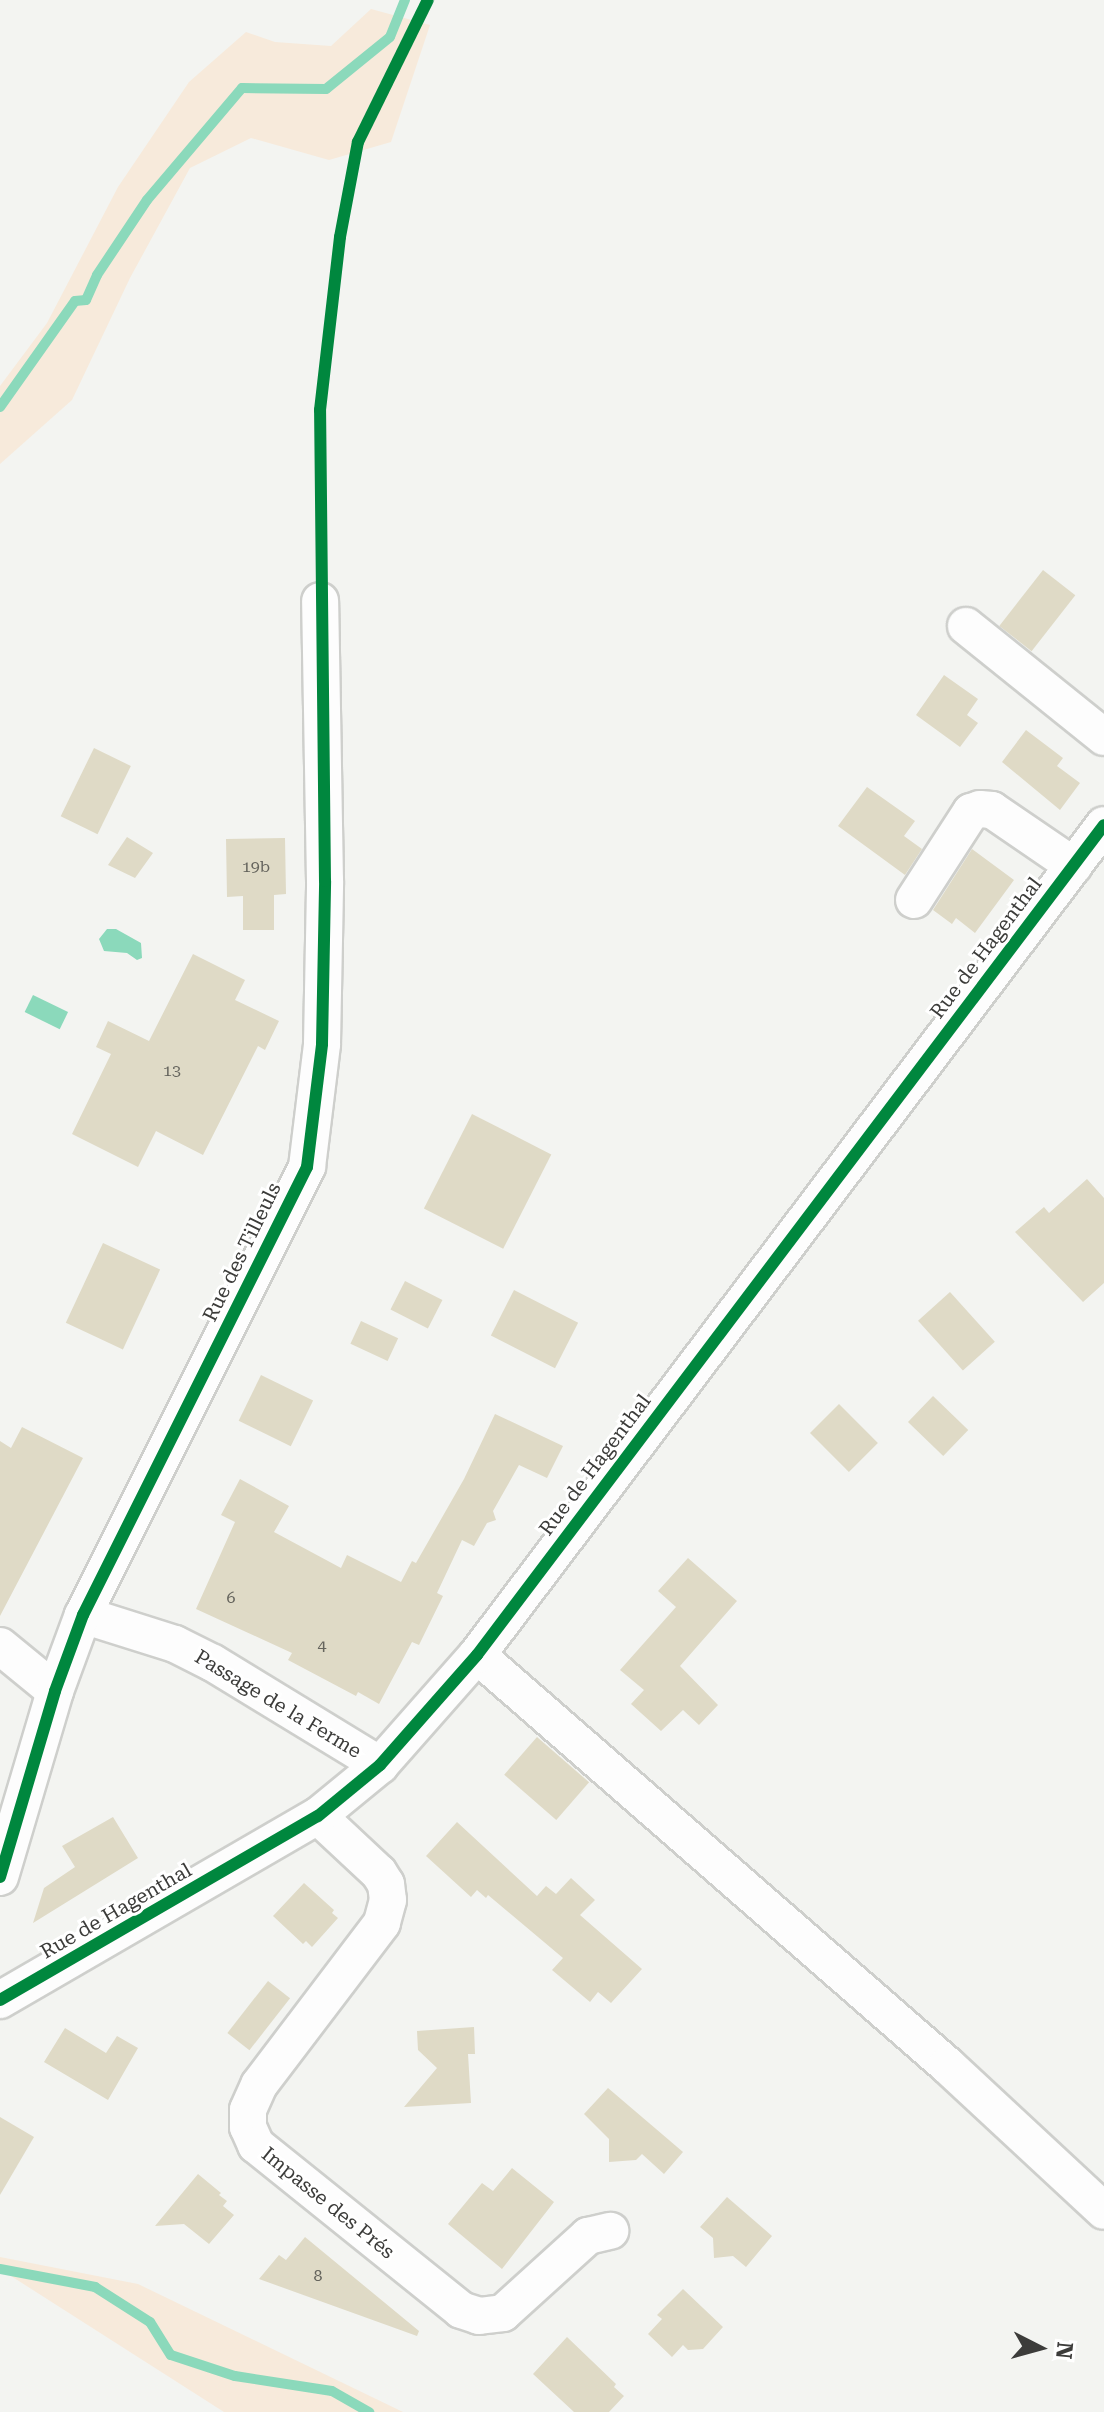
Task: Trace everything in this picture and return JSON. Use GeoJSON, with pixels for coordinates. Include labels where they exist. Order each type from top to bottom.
{"type":"FeatureCollection","features":[{"type":"Feature","properties":{"kind":"street","name":"Rue des Tilleuls"},"geometry":{"type":"LineString","coordinates":[[0,1877],[55,1691],[83,1615],[307,1167],[322,1044],[325,881],[320,601]]}},
{"type":"Feature","properties":{"kind":"street"},"geometry":{"type":"LineString","coordinates":[[966,626],[1104,737]]}},
{"type":"Feature","properties":{"kind":"street"},"geometry":{"type":"LineString","coordinates":[[914,900],[971,812],[980,809],[992,810],[1074,866]]}},
{"type":"Feature","properties":{"kind":"street","name":"Rue de Hagenthal"},"geometry":{"type":"LineString","coordinates":[[0,2000],[318,1816],[380,1765],[477,1655],[1104,825]]}},
{"type":"Feature","properties":{"kind":"street","name":"Passage de la Ferme"},"geometry":{"type":"LineString","coordinates":[[83,1615],[175,1644],[213,1663],[380,1765]]}},
{"type":"Feature","properties":{"kind":"street"},"geometry":{"type":"LineString","coordinates":[[0,1646],[55,1691]]}},
{"type":"Feature","properties":{"kind":"street"},"geometry":{"type":"LineString","coordinates":[[477,1655],[947,2065],[1104,2211]]}},
{"type":"Feature","properties":{"kind":"street","name":"Impasse des Prés"},"geometry":{"type":"LineString","coordinates":[[318,1816],[379,1873],[386,1884],[388,1900],[382,1923],[259,2085],[248,2110],[248,2127],[256,2145],[461,2310],[479,2316],[503,2313],[588,2236],[610,2231]]}},
{"type":"Feature","properties":{"kind":"shaded area"},"geometry":{"type":"Polygon","coordinates":[[[371,9],[430,25],[391,142],[329,160],[251,138],[190,168],[130,278],[72,400],[0,464],[0,386],[47,323],[118,187],[189,82],[246,32],[275,42],[331,46],[371,9]]]}},
{"type":"Feature","properties":{"kind":"shaded area"},"geometry":{"type":"Polygon","coordinates":[[[107,929],[116,929],[141,943],[142,958],[137,960],[127,953],[104,951],[99,939],[107,929]]]}},
{"type":"Feature","properties":{"kind":"shaded area"},"geometry":{"type":"Polygon","coordinates":[[[33,995],[68,1012],[60,1029],[25,1012],[33,995]]]}},
{"type":"Feature","properties":{"kind":"shaded area"},"geometry":{"type":"Polygon","coordinates":[[[0,2257],[138,2284],[403,2412],[224,2412],[0,2269],[0,2257]]]}},
{"type":"Feature","properties":{"kind":"building"},"geometry":{"type":"Polygon","coordinates":[[[1043,570],[1075,595],[1032,651],[999,626],[1043,570]]]}},
{"type":"Feature","properties":{"kind":"building"},"geometry":{"type":"Polygon","coordinates":[[[944,675],[978,699],[967,715],[978,723],[960,747],[916,715],[944,675]]]}},
{"type":"Feature","properties":{"kind":"building"},"geometry":{"type":"Polygon","coordinates":[[[1026,730],[1063,758],[1057,766],[1080,783],[1060,810],[1002,762],[1026,730]]]}},
{"type":"Feature","properties":{"kind":"building"},"geometry":{"type":"Polygon","coordinates":[[[94,748],[131,766],[98,834],[61,816],[94,748]]]}},
{"type":"Feature","properties":{"kind":"building"},"geometry":{"type":"Polygon","coordinates":[[[867,787],[915,821],[904,836],[922,849],[905,875],[838,826],[867,787]]]}},
{"type":"Feature","properties":{"kind":"building"},"geometry":{"type":"Polygon","coordinates":[[[127,837],[153,853],[135,878],[108,865],[127,837]]]}},
{"type":"Feature","properties":{"kind":"building"},"geometry":{"type":"Polygon","coordinates":[[[285,838],[286,894],[274,895],[274,930],[243,930],[243,896],[227,897],[226,839],[285,838]]]}},
{"type":"Feature","properties":{"kind":"building"},"geometry":{"type":"Polygon","coordinates":[[[972,849],[1014,880],[975,933],[956,918],[952,924],[933,910],[972,849]]]}},
{"type":"Feature","properties":{"kind":"building"},"geometry":{"type":"Polygon","coordinates":[[[193,954],[245,980],[235,1000],[279,1021],[265,1050],[258,1046],[203,1155],[156,1131],[138,1167],[72,1134],[111,1054],[96,1047],[108,1021],[149,1041],[193,954]]]}},
{"type":"Feature","properties":{"kind":"building"},"geometry":{"type":"Polygon","coordinates":[[[472,1114],[551,1154],[503,1249],[424,1208],[472,1114]]]}},
{"type":"Feature","properties":{"kind":"building"},"geometry":{"type":"Polygon","coordinates":[[[1087,1179],[1104,1198],[1104,1283],[1083,1302],[1015,1232],[1044,1207],[1049,1213],[1087,1179]]]}},
{"type":"Feature","properties":{"kind":"building"},"geometry":{"type":"Polygon","coordinates":[[[103,1243],[160,1270],[123,1349],[66,1323],[103,1243]]]}},
{"type":"Feature","properties":{"kind":"building"},"geometry":{"type":"Polygon","coordinates":[[[405,1281],[442,1300],[428,1329],[390,1310],[405,1281]]]}},
{"type":"Feature","properties":{"kind":"building"},"geometry":{"type":"Polygon","coordinates":[[[514,1290],[578,1323],[555,1368],[491,1335],[514,1290]]]}},
{"type":"Feature","properties":{"kind":"building"},"geometry":{"type":"Polygon","coordinates":[[[950,1292],[995,1342],[963,1371],[918,1321],[950,1292]]]}},
{"type":"Feature","properties":{"kind":"building"},"geometry":{"type":"Polygon","coordinates":[[[361,1321],[398,1338],[388,1361],[350,1344],[361,1321]]]}},
{"type":"Feature","properties":{"kind":"building"},"geometry":{"type":"Polygon","coordinates":[[[261,1375],[313,1400],[291,1446],[239,1421],[261,1375]]]}},
{"type":"Feature","properties":{"kind":"building"},"geometry":{"type":"Polygon","coordinates":[[[933,1396],[968,1430],[943,1456],[908,1422],[933,1396]]]}},
{"type":"Feature","properties":{"kind":"building"},"geometry":{"type":"Polygon","coordinates":[[[839,1404],[878,1443],[849,1472],[810,1433],[839,1404]]]}},
{"type":"Feature","properties":{"kind":"building"},"geometry":{"type":"Polygon","coordinates":[[[495,1414],[563,1446],[547,1478],[519,1465],[493,1511],[496,1520],[487,1523],[474,1546],[462,1540],[437,1593],[443,1596],[419,1645],[412,1642],[379,1704],[358,1692],[356,1696],[288,1660],[292,1653],[196,1609],[235,1522],[221,1515],[240,1479],[289,1506],[274,1532],[341,1568],[347,1555],[401,1582],[412,1561],[416,1563],[464,1479],[495,1414]]]}},
{"type":"Feature","properties":{"kind":"building"},"geometry":{"type":"Polygon","coordinates":[[[22,1427],[83,1458],[0,1616],[0,1441],[11,1448],[22,1427]]]}},
{"type":"Feature","properties":{"kind":"building"},"geometry":{"type":"Polygon","coordinates":[[[688,1558],[737,1601],[680,1666],[718,1705],[699,1725],[683,1710],[661,1731],[631,1704],[644,1690],[620,1670],[676,1607],[658,1591],[688,1558]]]}},
{"type":"Feature","properties":{"kind":"building"},"geometry":{"type":"Polygon","coordinates":[[[537,1737],[589,1782],[556,1820],[504,1775],[537,1737]]]}},
{"type":"Feature","properties":{"kind":"building"},"geometry":{"type":"Polygon","coordinates":[[[113,1817],[138,1858],[33,1923],[44,1888],[75,1867],[62,1846],[113,1817]]]}},
{"type":"Feature","properties":{"kind":"building"},"geometry":{"type":"Polygon","coordinates":[[[457,1822],[537,1896],[546,1886],[556,1894],[571,1878],[595,1900],[580,1915],[642,1969],[611,2003],[598,1992],[590,2002],[552,1970],[563,1958],[488,1895],[486,1898],[477,1890],[471,1897],[426,1856],[457,1822]]]}},
{"type":"Feature","properties":{"kind":"building"},"geometry":{"type":"Polygon","coordinates":[[[304,1883],[334,1910],[332,1913],[338,1918],[312,1947],[306,1941],[303,1944],[273,1916],[304,1883]]]}},
{"type":"Feature","properties":{"kind":"building"},"geometry":{"type":"Polygon","coordinates":[[[268,1981],[290,1998],[249,2050],[227,2033],[268,1981]]]}},
{"type":"Feature","properties":{"kind":"building"},"geometry":{"type":"Polygon","coordinates":[[[474,2027],[475,2054],[468,2054],[471,2103],[404,2107],[437,2068],[418,2050],[417,2031],[474,2027]]]}},
{"type":"Feature","properties":{"kind":"building"},"geometry":{"type":"Polygon","coordinates":[[[65,2028],[106,2053],[117,2036],[138,2048],[108,2100],[44,2062],[65,2028]]]}},
{"type":"Feature","properties":{"kind":"building"},"geometry":{"type":"Polygon","coordinates":[[[608,2088],[683,2152],[664,2174],[642,2154],[636,2160],[609,2162],[609,2139],[584,2114],[608,2088]]]}},
{"type":"Feature","properties":{"kind":"building"},"geometry":{"type":"Polygon","coordinates":[[[0,2117],[34,2137],[0,2195],[0,2117]]]}},
{"type":"Feature","properties":{"kind":"building"},"geometry":{"type":"Polygon","coordinates":[[[512,2168],[554,2202],[502,2269],[448,2224],[482,2183],[493,2191],[512,2168]]]}},
{"type":"Feature","properties":{"kind":"building"},"geometry":{"type":"Polygon","coordinates":[[[198,2174],[221,2193],[219,2195],[227,2201],[223,2206],[234,2215],[209,2244],[184,2224],[155,2226],[198,2174]]]}},
{"type":"Feature","properties":{"kind":"building"},"geometry":{"type":"Polygon","coordinates":[[[727,2197],[772,2236],[746,2267],[733,2256],[714,2258],[713,2238],[700,2227],[727,2197]]]}},
{"type":"Feature","properties":{"kind":"building"},"geometry":{"type":"Polygon","coordinates":[[[305,2237],[419,2331],[417,2336],[259,2279],[279,2255],[286,2260],[305,2237]]]}},
{"type":"Feature","properties":{"kind":"building"},"geometry":{"type":"Polygon","coordinates":[[[683,2289],[723,2327],[703,2349],[688,2350],[683,2345],[672,2357],[648,2334],[662,2319],[657,2315],[683,2289]]]}},
{"type":"Feature","properties":{"kind":"building"},"geometry":{"type":"Polygon","coordinates":[[[567,2337],[616,2384],[614,2387],[624,2396],[609,2412],[574,2412],[533,2374],[567,2337]]]}},
{"type":"Feature","properties":{"kind":"waterway"},"geometry":{"type":"LineString","coordinates":[[0,407],[75,301],[86,300],[97,275],[147,200],[242,88],[326,89],[390,37],[405,0]]}},
{"type":"Feature","properties":{"kind":"waterway"},"geometry":{"type":"LineString","coordinates":[[0,2269],[95,2287],[150,2322],[171,2355],[235,2376],[332,2391],[369,2412]]}},
{"type":"Feature","properties":{"kind":"cycle path"},"geometry":{"type":"LineString","coordinates":[[0,1877],[55,1691],[83,1615],[307,1167],[322,1044],[325,881],[320,410],[340,237],[358,142],[428,0]]}},
{"type":"Feature","properties":{"kind":"cycle path"},"geometry":{"type":"LineString","coordinates":[[0,2000],[318,1816],[380,1765],[477,1655],[1104,825]]}}]}
